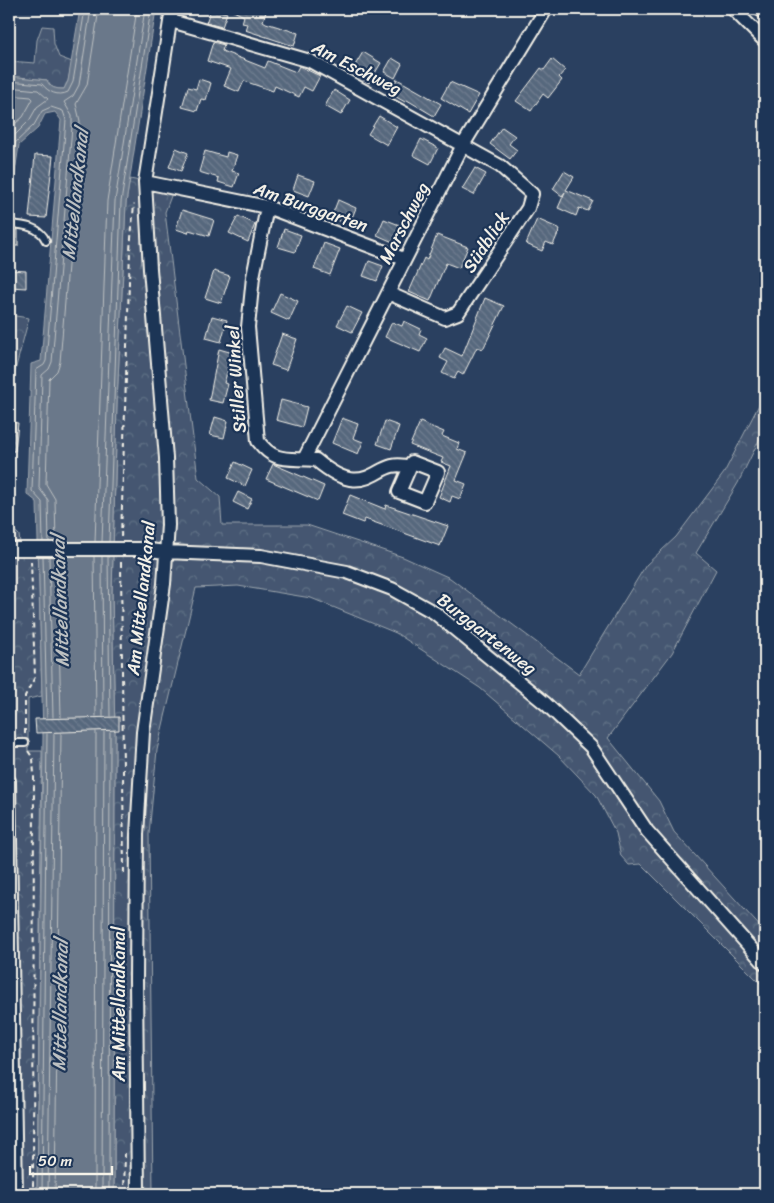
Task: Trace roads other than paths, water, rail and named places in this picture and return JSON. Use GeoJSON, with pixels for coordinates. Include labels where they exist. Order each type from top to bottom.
{"type":"FeatureCollection","features":[{"type":"Feature","properties":{"kind":"street","name":"Marschweg"},"geometry":{"type":"LineString","coordinates":[[304,459],[463,145],[546,9]]}},
{"type":"Feature","properties":{"kind":"street"},"geometry":{"type":"LineString","coordinates":[[733,9],[765,41]]}},
{"type":"Feature","properties":{"kind":"street","name":"Am Eschweg"},"geometry":{"type":"LineString","coordinates":[[171,15],[310,61],[463,145]]}},
{"type":"Feature","properties":{"kind":"street","name":"Am Mittellandkanal"},"geometry":{"type":"LineString","coordinates":[[138,1194],[137,835],[143,732],[164,584],[168,525],[166,458],[150,269],[145,182],[171,15]]}},
{"type":"Feature","properties":{"kind":"street","name":"Südblick"},"geometry":{"type":"LineString","coordinates":[[388,294],[445,318],[458,313],[528,208],[532,194],[500,166],[463,145]]}},
{"type":"Feature","properties":{"kind":"street","name":"Am Burggarten"},"geometry":{"type":"LineString","coordinates":[[145,182],[267,207],[404,259]]}},
{"type":"Feature","properties":{"kind":"street","name":"Stiller Winkel"},"geometry":{"type":"LineString","coordinates":[[267,207],[253,277],[248,327],[255,424],[258,441],[267,453],[285,460],[316,460],[333,474],[350,480],[366,479],[388,468],[403,465],[409,467]]}},
{"type":"Feature","properties":{"kind":"street","name":"Burggartenweg"},"geometry":{"type":"LineString","coordinates":[[9,549],[141,549],[166,552],[261,556],[347,572],[392,589],[435,613],[546,704],[591,747],[647,831],[765,964]]}},
{"type":"Feature","properties":{"kind":"street"},"geometry":{"type":"LineString","coordinates":[[9,782],[10,1023],[16,1194]]}},
{"type":"Feature","properties":{"kind":"lane"},"geometry":{"type":"LineString","coordinates":[[754,9],[765,16]]}},
{"type":"Feature","properties":{"kind":"lane"},"geometry":{"type":"LineString","coordinates":[[9,224],[27,225],[44,236],[46,241]]}},
{"type":"Feature","properties":{"kind":"lane"},"geometry":{"type":"LineString","coordinates":[[9,743],[25,743]]}},
{"type":"Feature","properties":{"kind":"water","name":"Mittellandkanal"},"geometry":{"type":"Polygon","coordinates":[[[80,9],[156,9],[126,203],[117,403],[112,593],[115,733],[114,1194],[37,1194],[43,736],[37,502],[27,494],[31,364],[41,361],[61,120],[55,112],[45,114],[38,128],[19,145],[14,179],[9,179],[9,76],[47,80],[53,88],[64,89],[68,81],[80,9]]]}}]}
